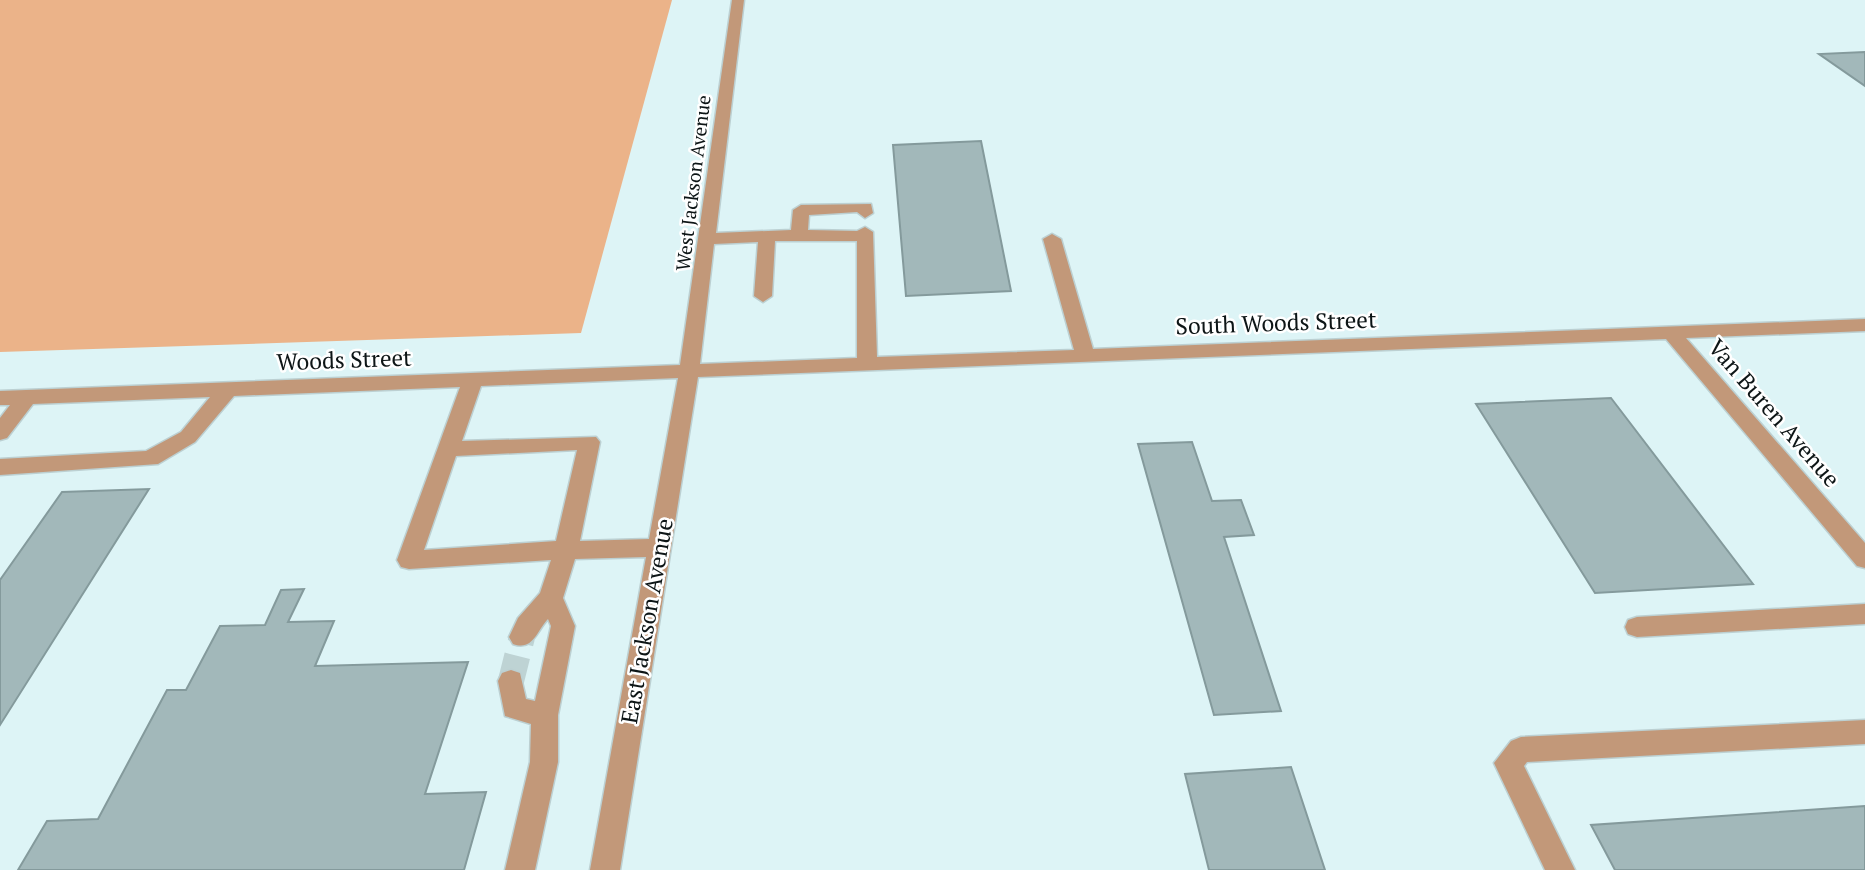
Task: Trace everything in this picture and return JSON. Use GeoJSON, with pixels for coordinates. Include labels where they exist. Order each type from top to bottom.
{"type":"FeatureCollection","features":[{"type":"Feature","properties":{"kind":"street","name":"West Jackson Avenue"},"geometry":{"type":"LineString","coordinates":[[689,371],[738,0]]}},
{"type":"Feature","properties":{"kind":"street"},"geometry":{"type":"LineString","coordinates":[[799,235],[800,210],[865,207],[867,364]]}},
{"type":"Feature","properties":{"kind":"street"},"geometry":{"type":"LineString","coordinates":[[706,239],[799,235],[865,227]]}},
{"type":"Feature","properties":{"kind":"street"},"geometry":{"type":"LineString","coordinates":[[763,296],[767,236]]}},
{"type":"Feature","properties":{"kind":"street"},"geometry":{"type":"LineString","coordinates":[[1052,239],[1085,355]]}},
{"type":"Feature","properties":{"kind":"street","name":"South Woods Street"},"geometry":{"type":"LineString","coordinates":[[689,371],[1865,325]]}},
{"type":"Feature","properties":{"kind":"street","name":"Van Buren Avenue"},"geometry":{"type":"LineString","coordinates":[[1671,332],[1865,559]]}},
{"type":"Feature","properties":{"kind":"street","name":"Woods Street"},"geometry":{"type":"LineString","coordinates":[[0,398],[689,371]]}},
{"type":"Feature","properties":{"kind":"street","name":"East Jackson Avenue"},"geometry":{"type":"LineString","coordinates":[[605,870],[689,371]]}},
{"type":"Feature","properties":{"kind":"street"},"geometry":{"type":"LineString","coordinates":[[473,379],[409,560],[566,550],[660,548]]}},
{"type":"Feature","properties":{"kind":"street"},"geometry":{"type":"LineString","coordinates":[[0,467],[150,459],[188,437],[228,389]]}},
{"type":"Feature","properties":{"kind":"street"},"geometry":{"type":"LineString","coordinates":[[0,433],[27,397]]}},
{"type":"Feature","properties":{"kind":"street"},"geometry":{"type":"LineString","coordinates":[[448,449],[589,442],[566,550],[551,598],[527,625],[522,637]]}},
{"type":"Feature","properties":{"kind":"street"},"geometry":{"type":"LineString","coordinates":[[520,870],[544,762],[545,715],[563,626],[551,598]]}},
{"type":"Feature","properties":{"kind":"street"},"geometry":{"type":"LineString","coordinates":[[1637,627],[1865,614]]}},
{"type":"Feature","properties":{"kind":"street"},"geometry":{"type":"LineString","coordinates":[[511,681],[514,708],[545,715]]}},
{"type":"Feature","properties":{"kind":"street"},"geometry":{"type":"LineString","coordinates":[[1560,870],[1508,762],[1521,750],[1865,732]]}},
{"type":"Feature","properties":{"kind":"shaded area"},"geometry":{"type":"Polygon","coordinates":[[[0,0],[672,0],[581,333],[0,352],[0,0]]]}},
{"type":"Feature","properties":{"kind":"building"},"geometry":{"type":"Polygon","coordinates":[[[1865,52],[1865,86],[1819,54],[1865,52]]]}},
{"type":"Feature","properties":{"kind":"building"},"geometry":{"type":"Polygon","coordinates":[[[981,141],[1011,291],[906,296],[893,145],[981,141]]]}},
{"type":"Feature","properties":{"kind":"building"},"geometry":{"type":"Polygon","coordinates":[[[1611,398],[1753,584],[1595,593],[1476,404],[1611,398]]]}},
{"type":"Feature","properties":{"kind":"building"},"geometry":{"type":"Polygon","coordinates":[[[1192,442],[1212,501],[1241,500],[1254,535],[1224,537],[1281,711],[1214,715],[1138,444],[1192,442]]]}},
{"type":"Feature","properties":{"kind":"building"},"geometry":{"type":"Polygon","coordinates":[[[149,489],[0,725],[0,580],[62,492],[149,489]]]}},
{"type":"Feature","properties":{"kind":"building"},"geometry":{"type":"Polygon","coordinates":[[[304,589],[288,622],[334,621],[315,666],[468,662],[425,794],[486,792],[464,870],[18,870],[47,821],[98,819],[167,690],[186,690],[220,626],[265,625],[281,590],[304,589]]]}},
{"type":"Feature","properties":{"kind":"building"},"geometry":{"type":"Polygon","coordinates":[[[1291,767],[1325,870],[1209,870],[1185,774],[1291,767]]]}},
{"type":"Feature","properties":{"kind":"building"},"geometry":{"type":"Polygon","coordinates":[[[1865,806],[1865,870],[1615,870],[1591,825],[1865,806]]]}},
{"type":"Feature","properties":{"kind":"tunnel"},"geometry":{"type":"LineString","coordinates":[[511,681],[522,637]]}}]}
